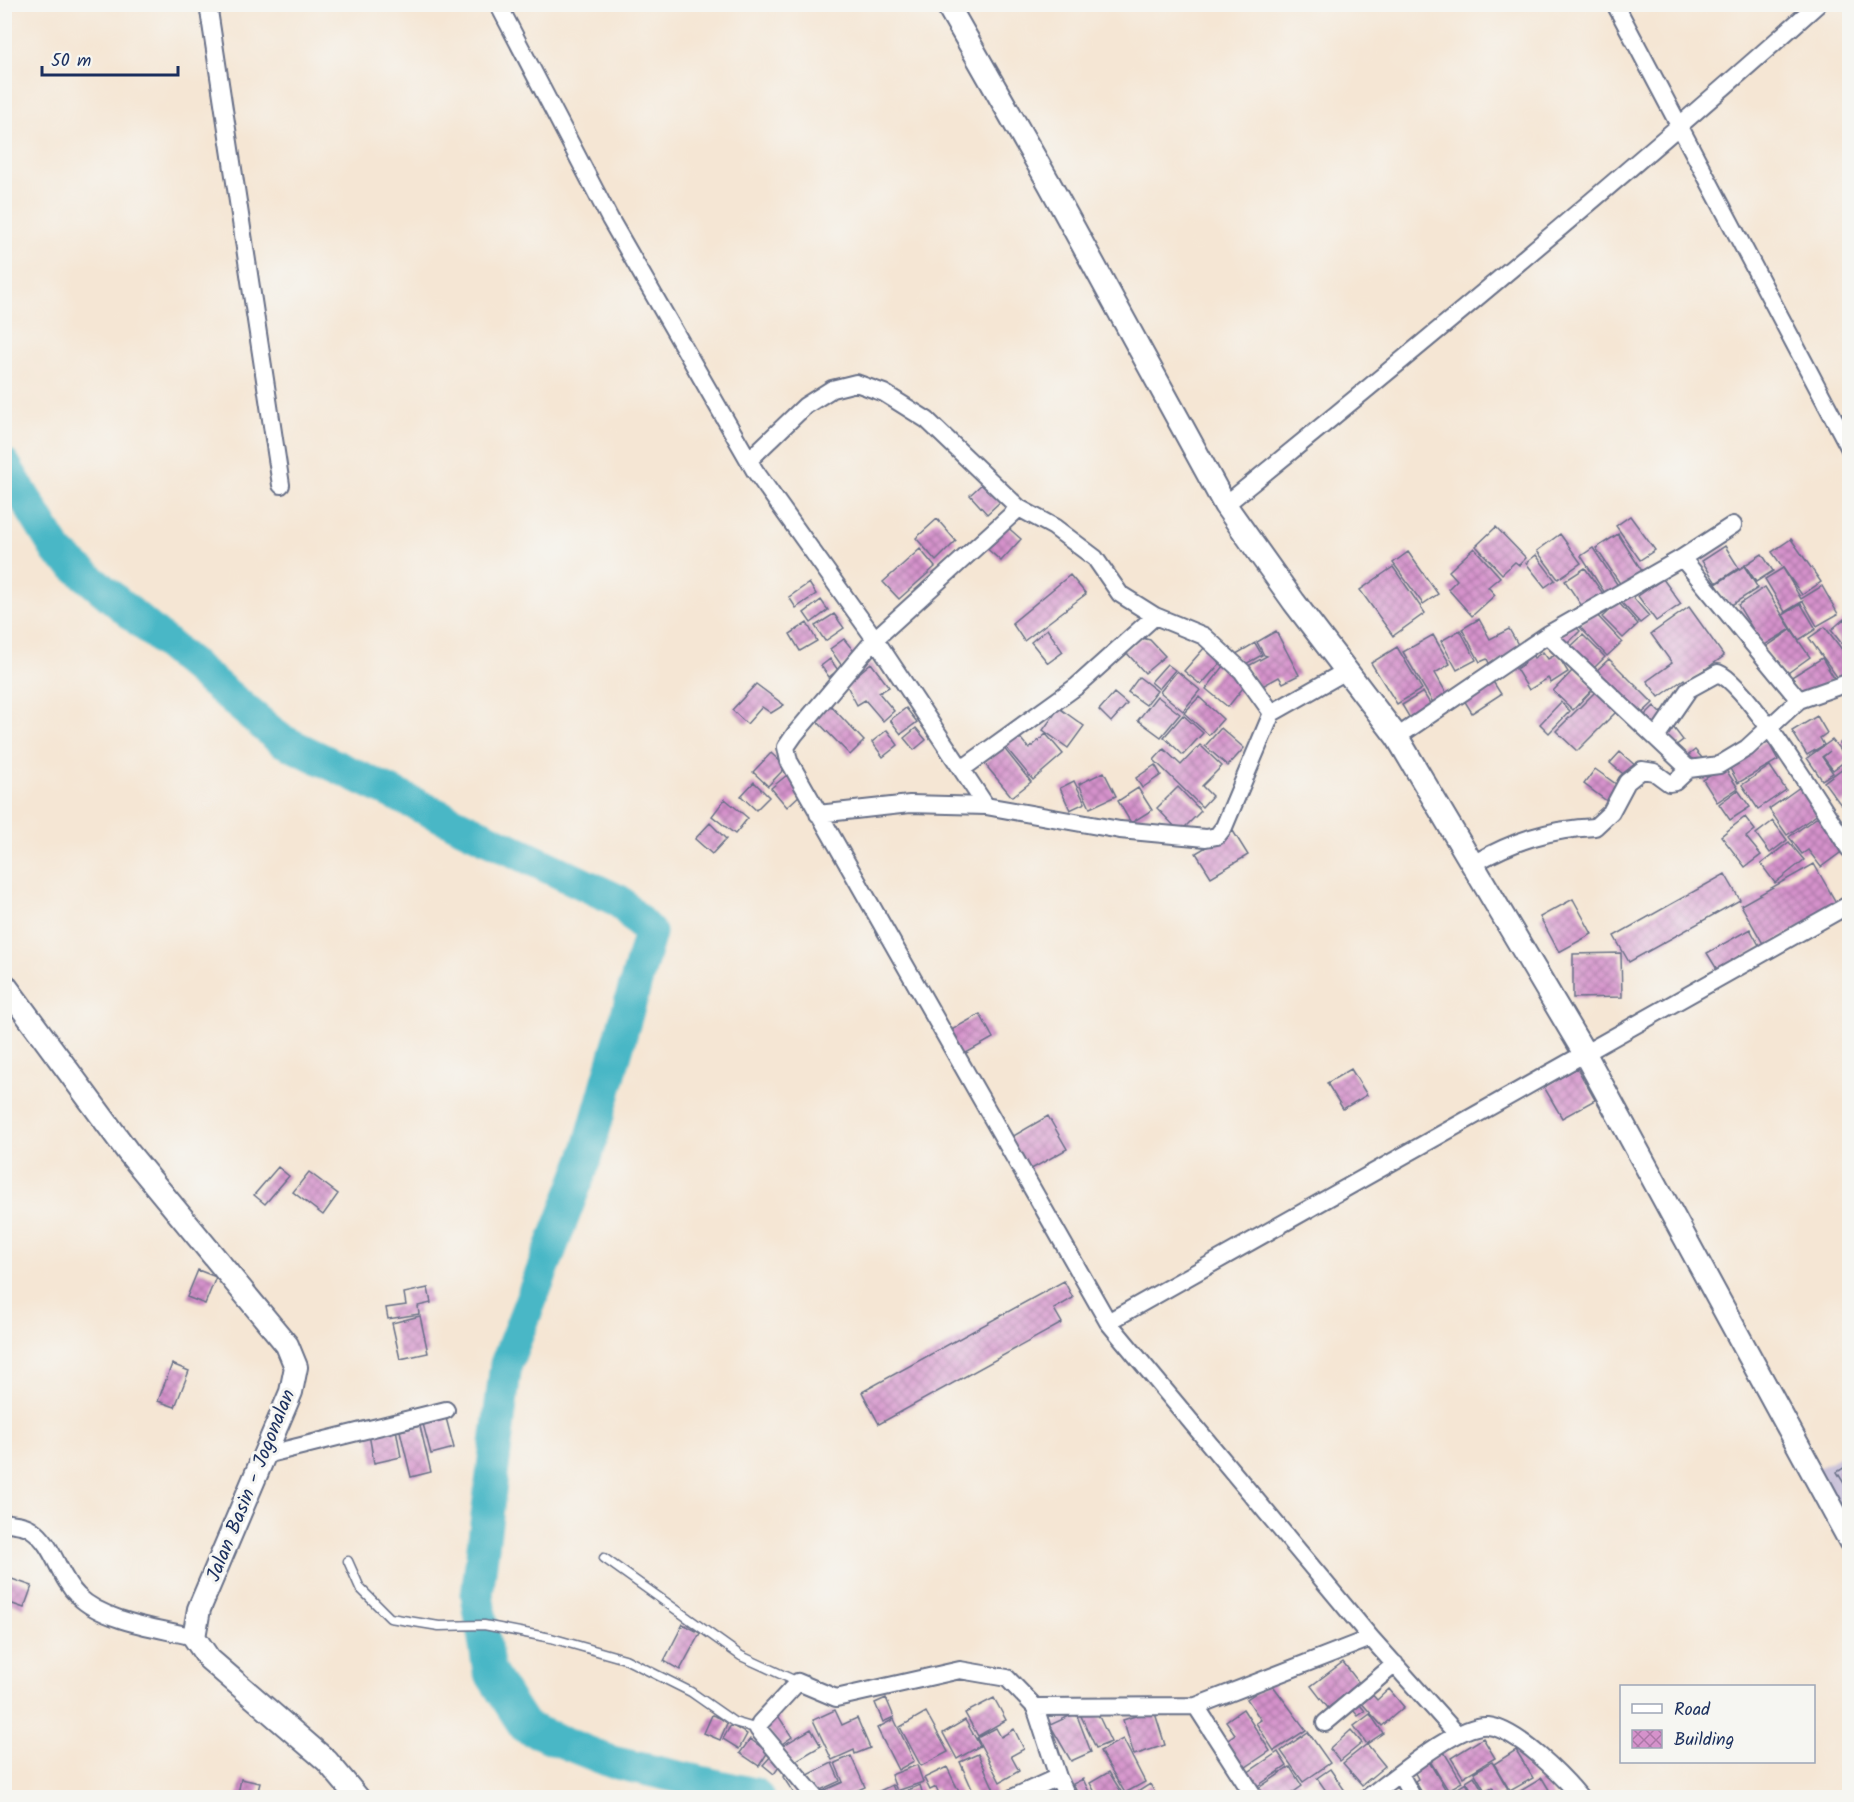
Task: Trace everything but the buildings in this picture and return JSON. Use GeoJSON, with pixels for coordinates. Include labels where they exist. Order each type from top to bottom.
{"type":"FeatureCollection","features":[{"type":"Feature","properties":{"kind":"street"},"geometry":{"type":"LineString","coordinates":[[208,4],[281,485]]}},
{"type":"Feature","properties":{"kind":"street"},"geometry":{"type":"LineString","coordinates":[[498,4],[610,219],[748,460],[875,639],[986,806]]}},
{"type":"Feature","properties":{"kind":"street"},"geometry":{"type":"LineString","coordinates":[[947,4],[1049,183],[1225,505],[1397,737],[1585,1054],[1850,1541]]}},
{"type":"Feature","properties":{"kind":"street"},"geometry":{"type":"LineString","coordinates":[[1615,4],[1850,449]]}},
{"type":"Feature","properties":{"kind":"street"},"geometry":{"type":"LineString","coordinates":[[1225,505],[1432,337],[1680,126],[1818,4]]}},
{"type":"Feature","properties":{"kind":"street"},"geometry":{"type":"LineString","coordinates":[[748,460],[805,406],[832,388],[856,383],[884,393],[927,420],[1019,508],[1054,527],[1095,558],[1120,594],[1155,616],[1204,636],[1242,671],[1272,713]]}},
{"type":"Feature","properties":{"kind":"street"},"geometry":{"type":"LineString","coordinates":[[1019,508],[875,639],[786,747],[789,761],[1108,1322],[1371,1638],[1456,1733]]}},
{"type":"Feature","properties":{"kind":"street"},"geometry":{"type":"LineString","coordinates":[[1397,737],[1547,635],[1682,558],[1733,525]]}},
{"type":"Feature","properties":{"kind":"street"},"geometry":{"type":"LineString","coordinates":[[1682,558],[1799,700]]}},
{"type":"Feature","properties":{"kind":"street"},"geometry":{"type":"LineString","coordinates":[[962,769],[1077,686],[1155,616]]}},
{"type":"Feature","properties":{"kind":"street"},"geometry":{"type":"LineString","coordinates":[[1547,635],[1689,769]]}},
{"type":"Feature","properties":{"kind":"street"},"geometry":{"type":"LineString","coordinates":[[818,814],[910,804],[986,806],[1120,830],[1206,838],[1217,836],[1224,827],[1272,713],[1346,671]]}},
{"type":"Feature","properties":{"kind":"street"},"geometry":{"type":"LineString","coordinates":[[1656,737],[1689,689],[1718,673],[1729,677],[1769,728],[1850,850]]}},
{"type":"Feature","properties":{"kind":"street"},"geometry":{"type":"LineString","coordinates":[[1473,864],[1504,846],[1531,836],[1595,827],[1611,812],[1627,782],[1642,770],[1654,772],[1669,783],[1675,782],[1689,769],[1719,765],[1747,748],[1799,700],[1850,682]]}},
{"type":"Feature","properties":{"kind":"street"},"geometry":{"type":"LineString","coordinates":[[1108,1322],[1850,904]]}},
{"type":"Feature","properties":{"kind":"street","name":"Jalan Basin - Jogonalan"},"geometry":{"type":"LineString","coordinates":[[4,984],[128,1152],[286,1345],[296,1367],[291,1392],[199,1609],[194,1637]]}},
{"type":"Feature","properties":{"kind":"street"},"geometry":{"type":"LineString","coordinates":[[265,1455],[446,1410]]}},
{"type":"Feature","properties":{"kind":"street"},"geometry":{"type":"LineString","coordinates":[[4,1522],[30,1528],[49,1547],[63,1576],[78,1596],[102,1614],[194,1637],[208,1659],[327,1761],[358,1797]]}},
{"type":"Feature","properties":{"kind":"street"},"geometry":{"type":"LineString","coordinates":[[1035,1707],[1196,1706],[1371,1638]]}},
{"type":"Feature","properties":{"kind":"street"},"geometry":{"type":"LineString","coordinates":[[1325,1723],[1395,1664]]}},
{"type":"Feature","properties":{"kind":"street"},"geometry":{"type":"LineString","coordinates":[[816,1797],[758,1729],[760,1723],[798,1682],[836,1698],[960,1670],[1007,1678],[1035,1707],[1058,1777],[1068,1797]]}},
{"type":"Feature","properties":{"kind":"street"},"geometry":{"type":"LineString","coordinates":[[1196,1706],[1255,1797]]}},
{"type":"Feature","properties":{"kind":"street"},"geometry":{"type":"LineString","coordinates":[[1367,1797],[1456,1733],[1488,1726],[1520,1740],[1564,1777],[1581,1797]]}},
{"type":"Feature","properties":{"kind":"street"},"geometry":{"type":"LineString","coordinates":[[1400,1774],[1413,1797]]}},
{"type":"Feature","properties":{"kind":"street"},"geometry":{"type":"LineString","coordinates":[[1012,1797],[1058,1777]]}},
{"type":"Feature","properties":{"kind":"lane"},"geometry":{"type":"LineString","coordinates":[[604,1558],[741,1656],[798,1682]]}},
{"type":"Feature","properties":{"kind":"lane"},"geometry":{"type":"LineString","coordinates":[[348,1561],[360,1588],[390,1618],[438,1626],[484,1625],[551,1638],[625,1659],[691,1692],[734,1722],[758,1729]]}},
{"type":"Feature","properties":{"kind":"shaded area"},"geometry":{"type":"Polygon","coordinates":[[[1849,1451],[1849,1541],[1812,1472],[1849,1451]]]}},
{"type":"Feature","properties":{"kind":"waterway"},"geometry":{"type":"LineString","coordinates":[[4,464],[57,551],[281,740],[619,901],[650,933],[586,1158],[506,1364],[477,1595],[489,1671],[525,1727],[612,1762],[755,1794],[758,1798]]}}]}
